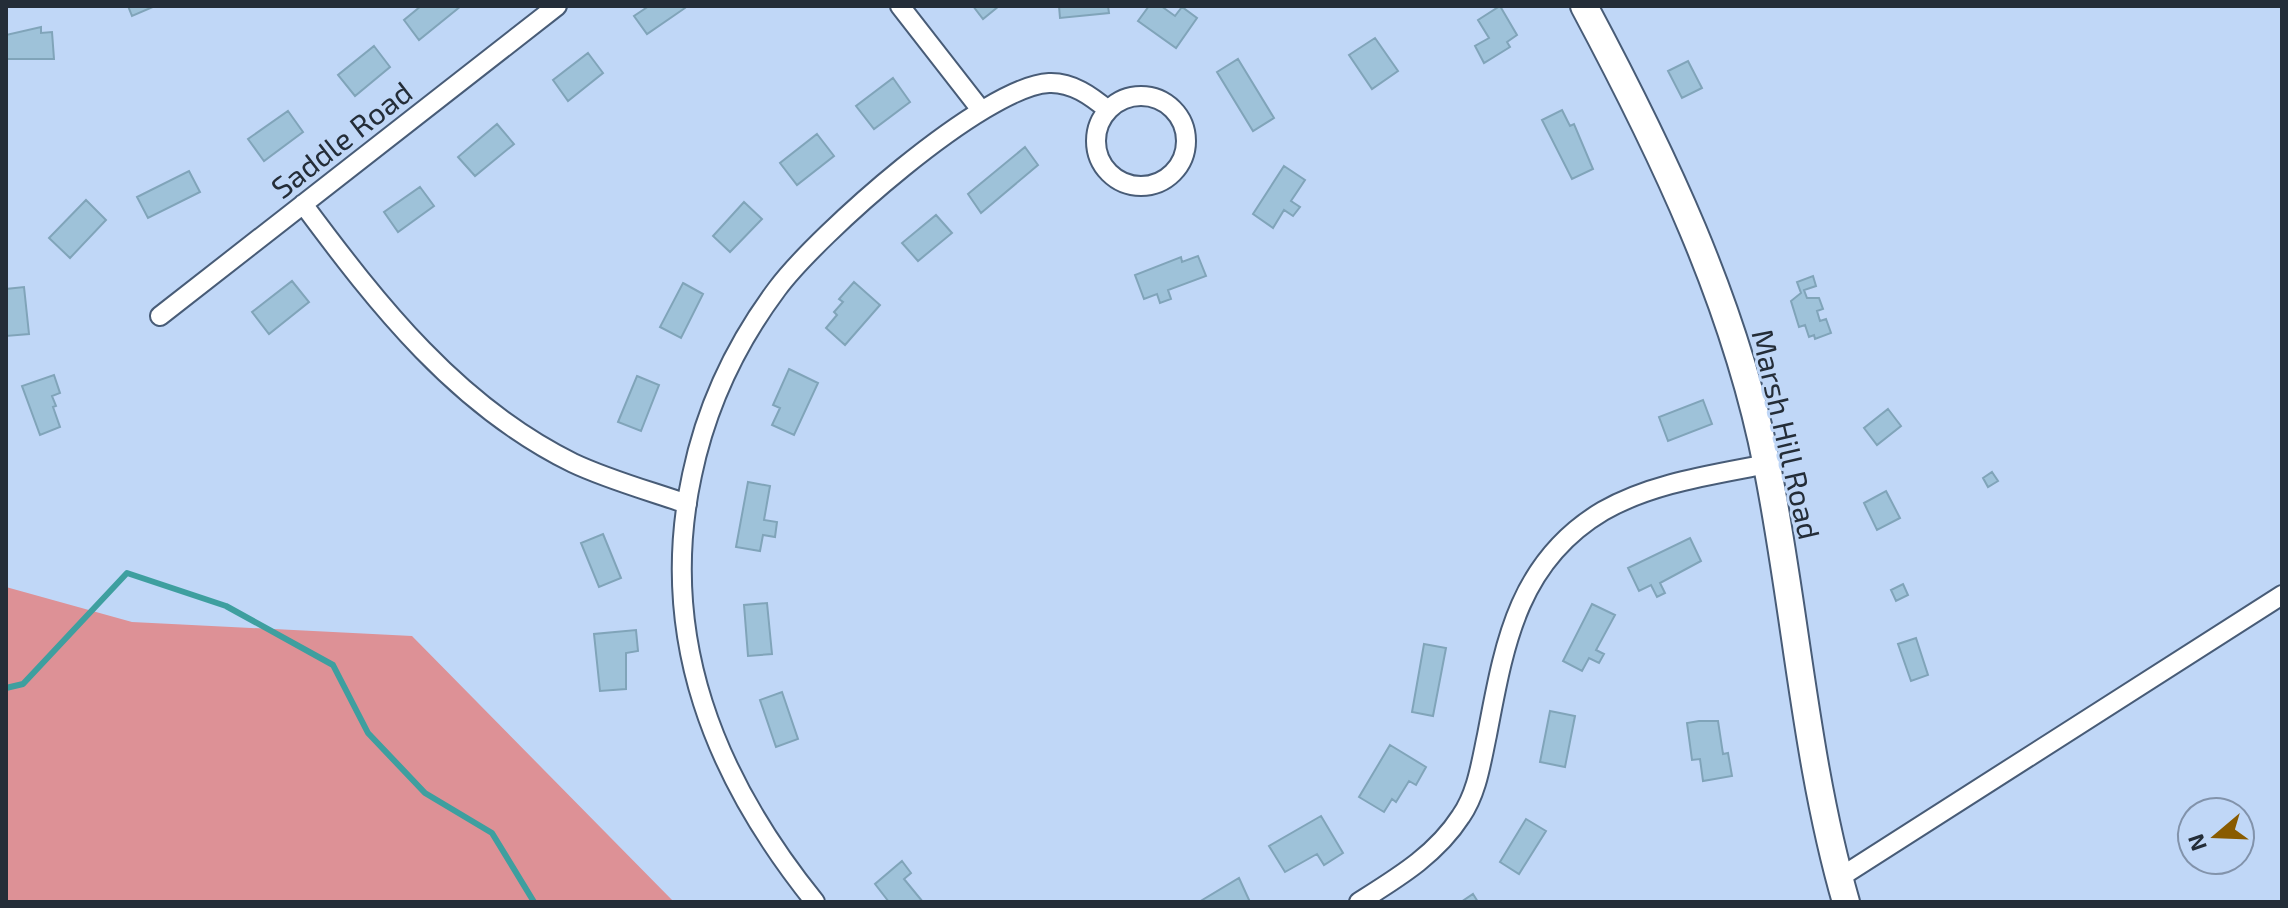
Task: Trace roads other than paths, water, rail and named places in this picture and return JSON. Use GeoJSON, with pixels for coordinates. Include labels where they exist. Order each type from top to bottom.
{"type":"FeatureCollection","features":[{"type":"Feature","properties":{"kind":"street","name":"Saddle Road"},"geometry":{"type":"LineString","coordinates":[[160,316],[557,6]]}},
{"type":"Feature","properties":{"kind":"street"},"geometry":{"type":"LineString","coordinates":[[900,6],[981,110]]}},
{"type":"Feature","properties":{"kind":"street","name":"Marsh Hill Road"},"geometry":{"type":"LineString","coordinates":[[1584,6],[1634,102],[1715,282],[1767,464],[1815,767],[1843,890]]}},
{"type":"Feature","properties":{"kind":"street"},"geometry":{"type":"LineString","coordinates":[[815,902],[751,815],[719,752],[695,681],[684,607],[687,504],[692,475],[718,391],[742,343],[777,289],[841,221],[981,110],[1017,91],[1047,83],[1079,90],[1108,110]]}},
{"type":"Feature","properties":{"kind":"street"},"geometry":{"type":"LineString","coordinates":[[1137,96],[1168,104],[1182,121],[1187,142],[1174,172],[1156,184],[1135,186],[1106,170],[1096,140],[1108,110],[1137,96]]}},
{"type":"Feature","properties":{"kind":"street"},"geometry":{"type":"LineString","coordinates":[[303,204],[390,316],[449,378],[484,406],[574,464],[687,504]]}},
{"type":"Feature","properties":{"kind":"street"},"geometry":{"type":"LineString","coordinates":[[1359,902],[1420,861],[1463,814],[1479,773],[1508,633],[1525,592],[1542,566],[1603,511],[1634,497],[1767,464]]}},
{"type":"Feature","properties":{"kind":"street"},"geometry":{"type":"LineString","coordinates":[[1843,890],[2282,595]]}},
{"type":"Feature","properties":{"kind":"waterway"},"geometry":{"type":"LineString","coordinates":[[6,688],[23,684],[127,573],[226,606],[333,665],[368,733],[425,793],[492,833],[534,902]]}}]}
